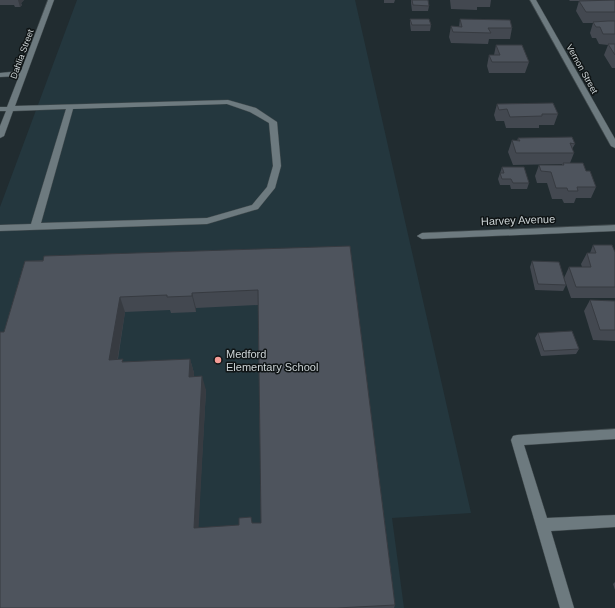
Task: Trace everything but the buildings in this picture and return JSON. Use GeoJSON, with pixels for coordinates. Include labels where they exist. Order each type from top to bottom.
{"type":"FeatureCollection","features":[{"type":"Feature","properties":{"kind":"street","name":"Dahlia Street"},"geometry":{"type":"LineString","coordinates":[[0,136],[51,0]]}},
{"type":"Feature","properties":{"kind":"street","name":"Vernon Street"},"geometry":{"type":"LineString","coordinates":[[533,0],[615,146]]}},
{"type":"Feature","properties":{"kind":"street"},"geometry":{"type":"LineString","coordinates":[[0,74],[24,73]]}},
{"type":"Feature","properties":{"kind":"street"},"geometry":{"type":"LineString","coordinates":[[0,109],[228,102],[253,110],[273,122],[278,166],[271,188],[255,207],[207,220],[0,228]]}},
{"type":"Feature","properties":{"kind":"street"},"geometry":{"type":"LineString","coordinates":[[34,227],[70,107]]}},
{"type":"Feature","properties":{"kind":"street","name":"Harvey Avenue"},"geometry":{"type":"LineString","coordinates":[[422,236],[615,228]]}},
{"type":"Feature","properties":{"kind":"street"},"geometry":{"type":"LineString","coordinates":[[567,608],[517,440],[615,434]]}},
{"type":"Feature","properties":{"kind":"street"},"geometry":{"type":"LineString","coordinates":[[543,525],[615,521]]}},
{"type":"Feature","properties":{"kind":"shaded area","name":"Medford Elementary School"},"geometry":{"type":"Polygon","coordinates":[[[77,0],[355,0],[471,513],[392,518],[404,608],[0,608],[0,207],[77,0]]]}},
{"type":"Feature","properties":{"kind":"place","name":"Medford Elementary School"},"geometry":{"type":"Point","coordinates":[218,360]}}]}
